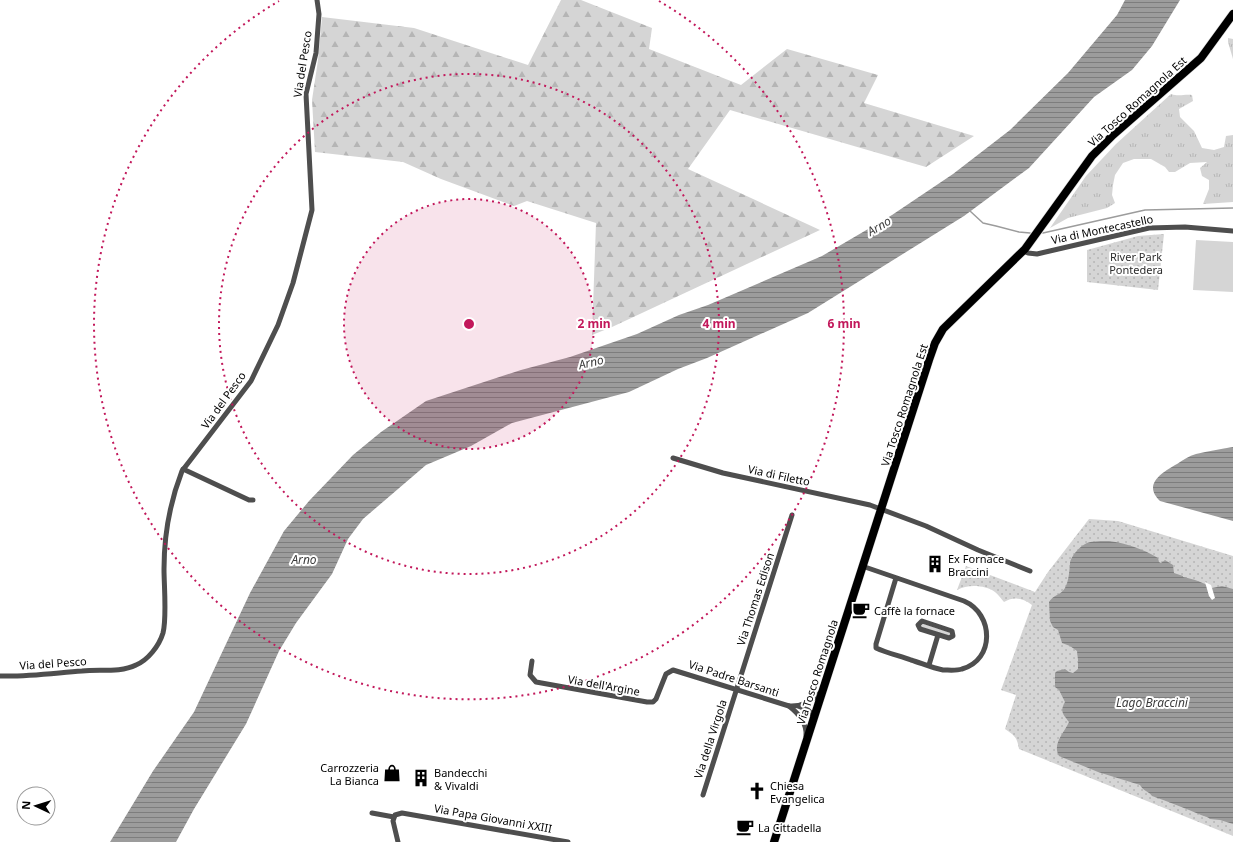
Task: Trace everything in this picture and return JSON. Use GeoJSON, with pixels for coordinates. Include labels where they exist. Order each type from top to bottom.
{"type":"FeatureCollection","features":[{"type":"Feature","properties":{"kind":"main road","name":"Via Tosco Romagnola Est"},"geometry":{"type":"LineString","coordinates":[[881,510],[929,360],[937,339],[949,322],[1023,252],[1092,156],[1113,135],[1201,58],[1233,14]]}},
{"type":"Feature","properties":{"kind":"main road","name":"Via Tosco Romagnola"},"geometry":{"type":"LineString","coordinates":[[774,842],[881,510]]}},
{"type":"Feature","properties":{"kind":"street","name":"Via del Pesco"},"geometry":{"type":"LineString","coordinates":[[0,676],[84,670],[127,669],[135,666],[147,658],[160,640],[164,625],[165,544],[175,488],[183,469],[251,382],[278,325],[293,283],[312,210],[306,94],[316,53],[319,14],[317,0]]}},
{"type":"Feature","properties":{"kind":"street","name":"Via di Montecastello"},"geometry":{"type":"LineString","coordinates":[[1023,252],[1037,254],[1153,227],[1185,227],[1233,231]]}},
{"type":"Feature","properties":{"kind":"street","name":"Via di Filetto"},"geometry":{"type":"LineString","coordinates":[[673,458],[723,473],[861,503],[926,526],[1030,571]]}},
{"type":"Feature","properties":{"kind":"street"},"geometry":{"type":"LineString","coordinates":[[183,469],[249,500],[253,500]]}},
{"type":"Feature","properties":{"kind":"street","name":"Via Thomas Edison"},"geometry":{"type":"LineString","coordinates":[[737,690],[792,515]]}},
{"type":"Feature","properties":{"kind":"street"},"geometry":{"type":"LineString","coordinates":[[862,566],[966,602],[977,609],[985,622],[987,636],[985,647],[970,665],[962,669],[943,670],[885,652],[876,647],[896,578]]}},
{"type":"Feature","properties":{"kind":"street"},"geometry":{"type":"LineString","coordinates":[[923,622],[952,631],[954,634],[953,637],[950,638],[938,635],[920,629],[918,627],[919,624],[923,622]]}},
{"type":"Feature","properties":{"kind":"street"},"geometry":{"type":"LineString","coordinates":[[928,666],[938,635]]}},
{"type":"Feature","properties":{"kind":"street","name":"Via dell'Argine"},"geometry":{"type":"LineString","coordinates":[[532,661],[530,675],[532,680],[649,702],[656,700],[666,674],[669,671],[674,670]]}},
{"type":"Feature","properties":{"kind":"street","name":"Via Padre Barsanti"},"geometry":{"type":"LineString","coordinates":[[674,670],[788,706],[797,706],[808,702],[823,690]]}},
{"type":"Feature","properties":{"kind":"street","name":"Via della Virgola"},"geometry":{"type":"LineString","coordinates":[[703,795],[737,690]]}},
{"type":"Feature","properties":{"kind":"street","name":"Via Padre Barsanti"},"geometry":{"type":"LineString","coordinates":[[788,706],[799,716],[806,728],[806,742]]}},
{"type":"Feature","properties":{"kind":"street"},"geometry":{"type":"LineString","coordinates":[[797,706],[808,710],[814,716]]}},
{"type":"Feature","properties":{"kind":"street"},"geometry":{"type":"LineString","coordinates":[[799,716],[814,716]]}},
{"type":"Feature","properties":{"kind":"street","name":"Via Papa Giovanni XXIII"},"geometry":{"type":"LineString","coordinates":[[372,813],[394,817],[395,815],[402,813],[568,842]]}},
{"type":"Feature","properties":{"kind":"street"},"geometry":{"type":"LineString","coordinates":[[394,817],[394,827],[398,842]]}},
{"type":"Feature","properties":{"kind":"green space"},"geometry":{"type":"Polygon","coordinates":[[[561,0],[581,0],[652,28],[649,49],[741,85],[787,49],[878,75],[864,103],[974,136],[926,167],[730,110],[688,169],[820,230],[592,335],[596,223],[527,201],[514,206],[441,179],[403,162],[315,152],[312,100],[322,17],[414,28],[528,65],[561,0]]]}},
{"type":"Feature","properties":{"kind":"green space"},"geometry":{"type":"Polygon","coordinates":[[[1228,38],[1233,39],[1233,59],[1228,42],[1228,38]]]}},
{"type":"Feature","properties":{"kind":"green space"},"geometry":{"type":"Polygon","coordinates":[[[1171,94],[1192,95],[1193,101],[1179,109],[1180,117],[1194,131],[1202,148],[1214,150],[1224,147],[1226,136],[1233,135],[1233,202],[1203,204],[1209,189],[1209,180],[1202,176],[1200,168],[1207,162],[1190,163],[1175,172],[1169,172],[1165,167],[1151,159],[1134,159],[1123,163],[1115,175],[1112,195],[1115,203],[1107,208],[1068,218],[1050,228],[1086,176],[1116,144],[1171,94]]]}},
{"type":"Feature","properties":{"kind":"green space","name":"River Park Pontedera"},"geometry":{"type":"Polygon","coordinates":[[[1164,234],[1158,290],[1087,282],[1087,250],[1138,236],[1164,234]]]}},
{"type":"Feature","properties":{"kind":"green space"},"geometry":{"type":"Polygon","coordinates":[[[1196,240],[1233,242],[1233,292],[1193,290],[1196,240]]]}},
{"type":"Feature","properties":{"kind":"green space","name":"Lago Braccini"},"geometry":{"type":"Polygon","coordinates":[[[1089,519],[1118,521],[1233,556],[1233,836],[1019,749],[1015,737],[1005,729],[1016,695],[1001,690],[1032,605],[1015,598],[1004,602],[995,592],[976,586],[957,590],[966,566],[1035,592],[1048,572],[1089,519]]]}},
{"type":"Feature","properties":{"kind":"green space"},"geometry":{"type":"Polygon","coordinates":[[[921,623],[952,633],[949,636],[921,627],[921,623]]]}},
{"type":"Feature","properties":{"kind":"water","name":"Arno"},"geometry":{"type":"Polygon","coordinates":[[[1125,0],[1180,0],[1152,46],[1132,70],[1094,97],[1029,168],[964,216],[808,313],[707,358],[678,369],[629,392],[512,423],[471,446],[426,465],[363,519],[348,539],[332,574],[296,623],[279,651],[246,724],[194,809],[176,842],[110,842],[153,771],[194,712],[250,593],[284,531],[309,501],[353,455],[381,432],[426,401],[521,370],[570,357],[637,334],[822,256],[892,215],[953,174],[1010,130],[1068,73],[1117,15],[1125,0]]]}},
{"type":"Feature","properties":{"kind":"water"},"geometry":{"type":"Polygon","coordinates":[[[1233,447],[1233,521],[1160,501],[1155,495],[1153,489],[1156,479],[1166,471],[1196,454],[1233,447]]]}},
{"type":"Feature","properties":{"kind":"water","name":"Lago Braccini"},"geometry":{"type":"Polygon","coordinates":[[[1109,541],[1122,543],[1140,549],[1158,558],[1159,562],[1161,563],[1165,560],[1173,565],[1174,573],[1183,577],[1198,581],[1212,588],[1222,586],[1233,589],[1233,824],[1210,819],[1152,796],[1140,785],[1098,772],[1059,756],[1057,752],[1058,743],[1069,722],[1062,711],[1065,702],[1059,690],[1055,687],[1055,673],[1065,669],[1073,673],[1078,669],[1078,660],[1077,651],[1062,643],[1058,630],[1053,627],[1050,621],[1049,602],[1065,588],[1068,579],[1070,561],[1079,549],[1084,544],[1089,542],[1109,541]]]}},
{"type":"Feature","properties":{"kind":"pier"},"geometry":{"type":"Polygon","coordinates":[[[1205,582],[1211,585],[1215,598],[1212,600],[1209,596],[1205,582]]]}},
{"type":"Feature","properties":{"kind":"waterway"},"geometry":{"type":"LineString","coordinates":[[1043,233],[1145,210],[1233,208]]}},
{"type":"Feature","properties":{"kind":"waterway"},"geometry":{"type":"LineString","coordinates":[[970,211],[983,223],[1019,232],[1030,233]]}},
{"type":"Feature","properties":{"kind":"place","name":"Ex Fornace Braccini"},"geometry":{"type":"Point","coordinates":[935,564]}},
{"type":"Feature","properties":{"kind":"place","name":"Caffè la fornace"},"geometry":{"type":"Point","coordinates":[861,610]}},
{"type":"Feature","properties":{"kind":"place","name":"Carrozzeria La Bianca"},"geometry":{"type":"Point","coordinates":[392,773]}},
{"type":"Feature","properties":{"kind":"place","name":"Bandecchi & Vivaldi"},"geometry":{"type":"Point","coordinates":[421,778]}},
{"type":"Feature","properties":{"kind":"place","name":"Chiesa Evangelica"},"geometry":{"type":"Point","coordinates":[757,791]}},
{"type":"Feature","properties":{"kind":"place","name":"La Cittadella"},"geometry":{"type":"Point","coordinates":[745,827]}}]}
